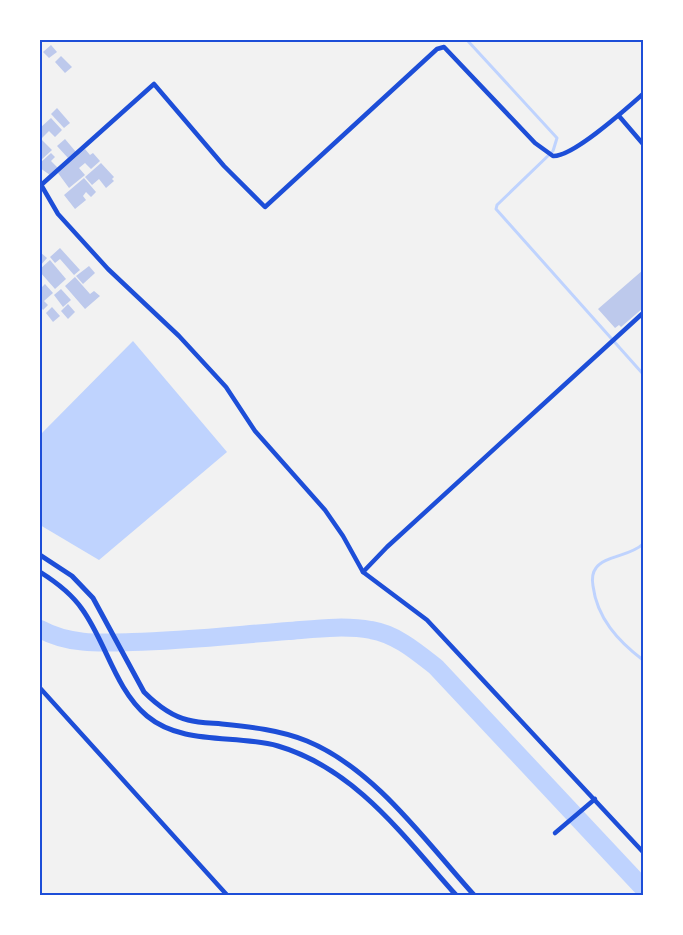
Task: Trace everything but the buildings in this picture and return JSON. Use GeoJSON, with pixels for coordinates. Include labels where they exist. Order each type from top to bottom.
{"type":"FeatureCollection","features":[{"type":"Feature","properties":{"kind":"street"},"geometry":{"type":"LineString","coordinates":[[643,94],[619,116],[566,154],[552,156],[535,143],[444,47],[437,49],[265,207],[224,166],[154,84],[41,185],[58,214],[108,269],[180,336],[226,387],[255,431],[325,510],[343,536],[362,572],[427,620],[643,852]]}},
{"type":"Feature","properties":{"kind":"street"},"geometry":{"type":"LineString","coordinates":[[619,116],[643,144]]}},
{"type":"Feature","properties":{"kind":"street"},"geometry":{"type":"LineString","coordinates":[[362,572],[401,534],[643,313]]}},
{"type":"Feature","properties":{"kind":"street"},"geometry":{"type":"LineString","coordinates":[[40,555],[84,586],[94,598],[144,692],[154,702],[188,720],[263,729],[287,734],[308,742],[343,761],[387,798],[474,895]]}},
{"type":"Feature","properties":{"kind":"street"},"geometry":{"type":"LineString","coordinates":[[40,572],[72,596],[92,625],[114,669],[133,701],[148,716],[174,731],[195,736],[276,746],[299,753],[329,768],[354,786],[383,813],[456,895]]}},
{"type":"Feature","properties":{"kind":"street"},"geometry":{"type":"LineString","coordinates":[[40,688],[227,895]]}},
{"type":"Feature","properties":{"kind":"street"},"geometry":{"type":"LineString","coordinates":[[556,833],[595,799]]}},
{"type":"Feature","properties":{"kind":"water"},"geometry":{"type":"Polygon","coordinates":[[[133,341],[227,452],[99,560],[40,525],[40,435],[133,341]]]}},
{"type":"Feature","properties":{"kind":"waterway"},"geometry":{"type":"LineString","coordinates":[[467,40],[557,138],[553,151],[497,205],[496,209],[643,374]]}},
{"type":"Feature","properties":{"kind":"waterway"},"geometry":{"type":"LineString","coordinates":[[643,544],[632,551],[600,564],[595,570],[592,579],[595,598],[610,628],[625,645],[643,660]]}},
{"type":"Feature","properties":{"kind":"waterway"},"geometry":{"type":"LineString","coordinates":[[40,629],[62,638],[97,643],[171,640],[319,628],[361,629],[389,635],[406,644],[436,667],[643,888]]}}]}
